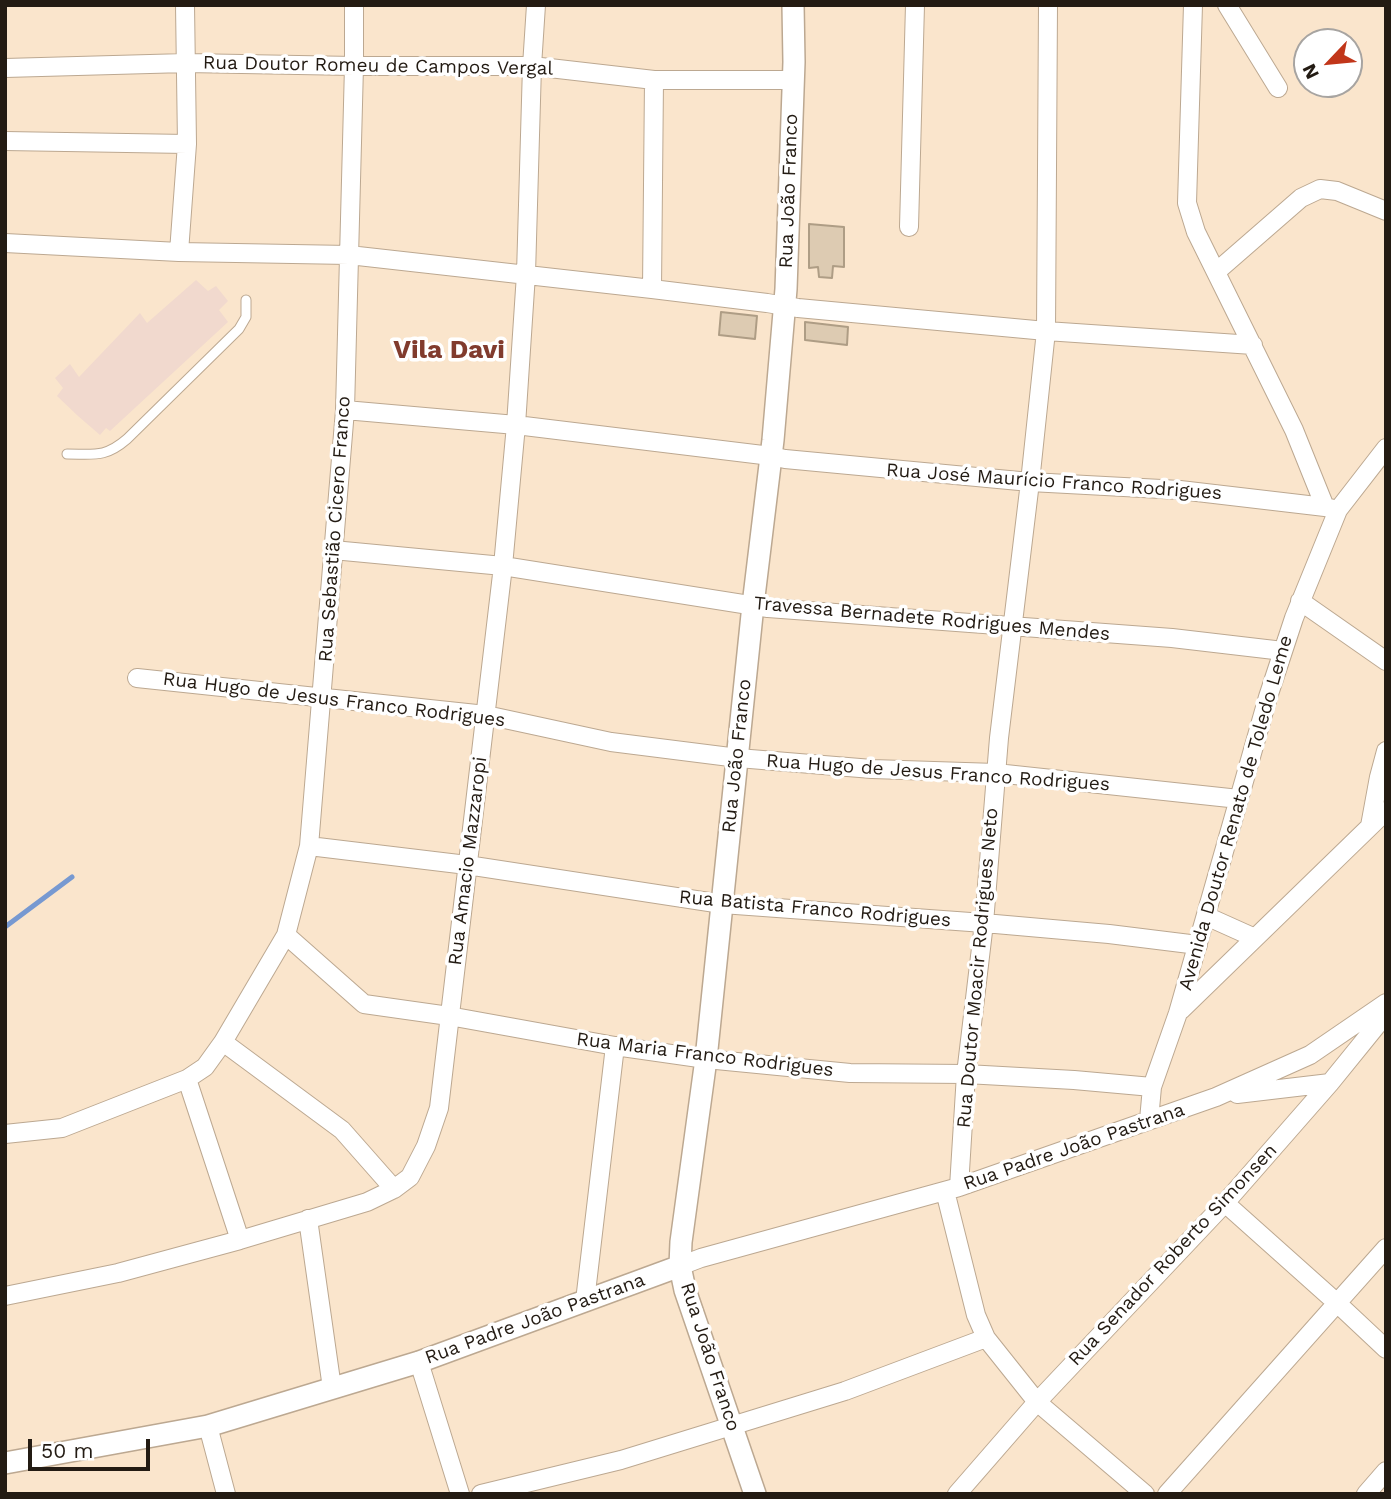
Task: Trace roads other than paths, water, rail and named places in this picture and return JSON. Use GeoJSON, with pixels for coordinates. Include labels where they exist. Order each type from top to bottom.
{"type":"FeatureCollection","features":[{"type":"Feature","properties":{"kind":"street"},"geometry":{"type":"LineString","coordinates":[[179,252],[187,144],[185,5]]}},
{"type":"Feature","properties":{"kind":"street","name":"Rua Sebastião Cicero Franco"},"geometry":{"type":"LineString","coordinates":[[5,1134],[62,1128],[187,1079],[205,1067],[223,1042],[286,935],[309,846],[345,410],[354,5]]}},
{"type":"Feature","properties":{"kind":"street","name":"Rua Amacio Mazzaropi"},"geometry":{"type":"LineString","coordinates":[[5,1296],[118,1273],[367,1202],[394,1189],[410,1177],[426,1146],[439,1108],[503,566],[526,274],[536,5]]}},
{"type":"Feature","properties":{"kind":"street","name":"Rua João Franco"},"geometry":{"type":"LineString","coordinates":[[755,1494],[685,1290],[681,1242],[706,1059],[785,306],[793,5]]}},
{"type":"Feature","properties":{"kind":"street"},"geometry":{"type":"LineString","coordinates":[[909,227],[915,5]]}},
{"type":"Feature","properties":{"kind":"street","name":"Rua Doutor Moacir Rodrigues Neto"},"geometry":{"type":"LineString","coordinates":[[1048,5],[1046,331],[996,773],[984,923],[952,1189],[976,1315],[986,1338],[1037,1402],[1146,1494]]}},
{"type":"Feature","properties":{"kind":"street"},"geometry":{"type":"LineString","coordinates":[[1193,5],[1187,203],[1195,232],[1253,345],[1331,509]]}},
{"type":"Feature","properties":{"kind":"street"},"geometry":{"type":"LineString","coordinates":[[1227,5],[1278,88]]}},
{"type":"Feature","properties":{"kind":"street","name":"Rua Doutor Romeu de Campos Vergal"},"geometry":{"type":"LineString","coordinates":[[5,68],[186,63],[532,66],[654,80],[793,80]]}},
{"type":"Feature","properties":{"kind":"street"},"geometry":{"type":"LineString","coordinates":[[652,289],[654,80]]}},
{"type":"Feature","properties":{"kind":"street"},"geometry":{"type":"LineString","coordinates":[[5,141],[187,144]]}},
{"type":"Feature","properties":{"kind":"street"},"geometry":{"type":"LineString","coordinates":[[1216,272],[1301,198],[1320,190],[1337,191],[1386,211]]}},
{"type":"Feature","properties":{"kind":"street"},"geometry":{"type":"LineString","coordinates":[[5,243],[179,252],[349,256],[526,274],[785,306],[1046,331],[1253,345]]}},
{"type":"Feature","properties":{"kind":"street","name":"Rua José Maurício Franco Rodrigues"},"geometry":{"type":"LineString","coordinates":[[345,410],[516,425],[785,459],[1030,482],[1181,490],[1331,509]]}},
{"type":"Feature","properties":{"kind":"street","name":"Avenida Doutor Renato de Toledo Leme"},"geometry":{"type":"LineString","coordinates":[[1149,1121],[1152,1087],[1178,1013],[1283,651],[1331,509],[1386,448]]}},
{"type":"Feature","properties":{"kind":"street","name":"Travessa Bernadete Rodrigues Mendes"},"geometry":{"type":"LineString","coordinates":[[333,550],[503,566],[768,608],[1171,638],[1283,651]]}},
{"type":"Feature","properties":{"kind":"street"},"geometry":{"type":"LineString","coordinates":[[1300,601],[1386,661]]}},
{"type":"Feature","properties":{"kind":"street","name":"Rua Hugo de Jesus Franco Rodrigues"},"geometry":{"type":"LineString","coordinates":[[138,678],[486,715],[611,742],[738,758],[872,768],[996,773],[1240,799]]}},
{"type":"Feature","properties":{"kind":"street"},"geometry":{"type":"LineString","coordinates":[[1370,826],[1378,777],[1386,751]]}},
{"type":"Feature","properties":{"kind":"street"},"geometry":{"type":"LineString","coordinates":[[1178,1013],[1386,811]]}},
{"type":"Feature","properties":{"kind":"street","name":"Rua Batista Franco Rodrigues"},"geometry":{"type":"LineString","coordinates":[[309,846],[467,865],[722,904],[984,923],[1198,945]]}},
{"type":"Feature","properties":{"kind":"street"},"geometry":{"type":"LineString","coordinates":[[1206,916],[1255,938]]}},
{"type":"Feature","properties":{"kind":"street","name":"Rua Maria Franco Rodrigues"},"geometry":{"type":"LineString","coordinates":[[286,935],[364,1004],[706,1059],[850,1073],[966,1074],[1152,1087]]}},
{"type":"Feature","properties":{"kind":"street","name":"Rua Padre João Pastrana"},"geometry":{"type":"LineString","coordinates":[[5,1462],[208,1426],[419,1362],[701,1258],[952,1189],[1216,1097],[1310,1055],[1386,1003]]}},
{"type":"Feature","properties":{"kind":"street","name":"Rua Senador Roberto Simonsen"},"geometry":{"type":"LineString","coordinates":[[957,1494],[1037,1402],[1225,1203],[1330,1083],[1386,1014]]}},
{"type":"Feature","properties":{"kind":"street"},"geometry":{"type":"LineString","coordinates":[[223,1042],[342,1130],[394,1189]]}},
{"type":"Feature","properties":{"kind":"street"},"geometry":{"type":"LineString","coordinates":[[585,1301],[615,1046]]}},
{"type":"Feature","properties":{"kind":"street"},"geometry":{"type":"LineString","coordinates":[[1310,1055],[1330,1083]]}},
{"type":"Feature","properties":{"kind":"street"},"geometry":{"type":"LineString","coordinates":[[187,1079],[240,1240]]}},
{"type":"Feature","properties":{"kind":"street","name":"Rua Padre João Pastrana"},"geometry":{"type":"LineString","coordinates":[[1216,1097],[1330,1083]]}},
{"type":"Feature","properties":{"kind":"street"},"geometry":{"type":"LineString","coordinates":[[1225,1203],[1386,1349]]}},
{"type":"Feature","properties":{"kind":"street"},"geometry":{"type":"LineString","coordinates":[[308,1219],[332,1388]]}},
{"type":"Feature","properties":{"kind":"street"},"geometry":{"type":"LineString","coordinates":[[1167,1494],[1386,1248]]}},
{"type":"Feature","properties":{"kind":"street"},"geometry":{"type":"LineString","coordinates":[[481,1494],[621,1460],[733,1426],[845,1391],[986,1338]]}},
{"type":"Feature","properties":{"kind":"street"},"geometry":{"type":"LineString","coordinates":[[419,1362],[460,1494]]}},
{"type":"Feature","properties":{"kind":"street"},"geometry":{"type":"LineString","coordinates":[[208,1426],[226,1494]]}},
{"type":"Feature","properties":{"kind":"street"},"geometry":{"type":"LineString","coordinates":[[1366,1494],[1386,1471]]}},
{"type":"Feature","properties":{"kind":"lane"},"geometry":{"type":"LineString","coordinates":[[67,454],[102,454],[116,449],[239,329],[246,317],[246,300]]}},
{"type":"Feature","properties":{"kind":"waterway"},"geometry":{"type":"LineString","coordinates":[[5,927],[72,877]]}},
{"type":"Feature","properties":{"kind":"district","name":"Vila Davi"},"geometry":{"type":"Point","coordinates":[449,350]}}]}
